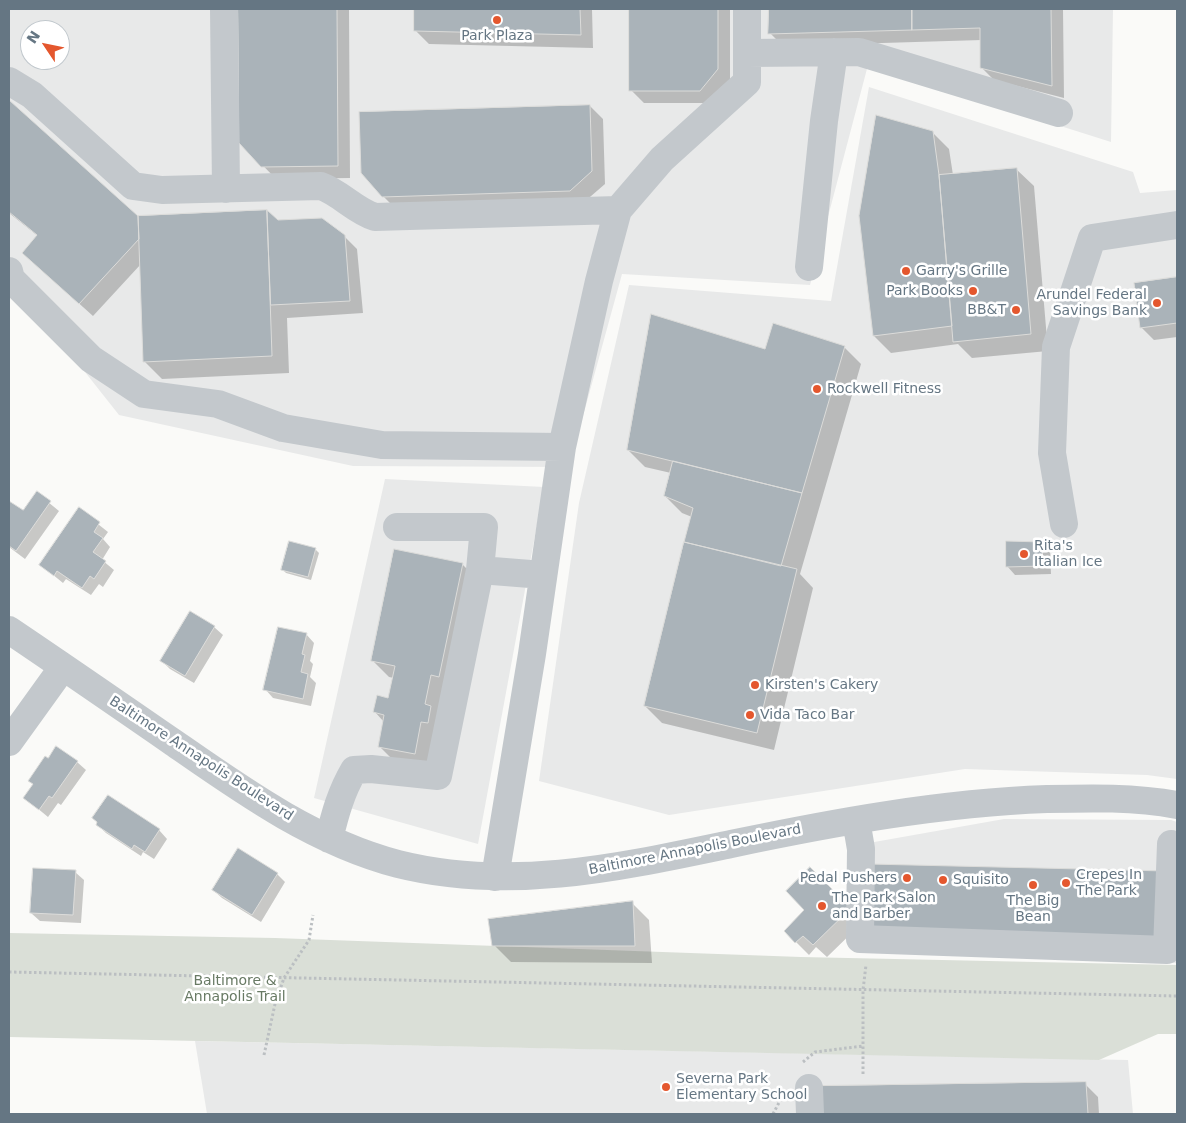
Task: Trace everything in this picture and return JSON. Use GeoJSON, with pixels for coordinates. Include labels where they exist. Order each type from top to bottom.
{"type":"FeatureCollection","features":[{"type":"Feature","properties":{"kind":"street"},"geometry":{"type":"LineString","coordinates":[[224,9],[226,189]]}},
{"type":"Feature","properties":{"kind":"street"},"geometry":{"type":"LineString","coordinates":[[495,877],[562,447],[599,281],[618,210],[662,159],[747,82],[747,9]]}},
{"type":"Feature","properties":{"kind":"street"},"geometry":{"type":"LineString","coordinates":[[809,267],[824,121],[834,52]]}},
{"type":"Feature","properties":{"kind":"street"},"geometry":{"type":"LineString","coordinates":[[747,53],[859,52],[1059,113]]}},
{"type":"Feature","properties":{"kind":"street"},"geometry":{"type":"LineString","coordinates":[[9,81],[32,94],[133,186],[162,190],[321,186],[338,193],[362,213],[375,217],[618,210]]}},
{"type":"Feature","properties":{"kind":"street"},"geometry":{"type":"LineString","coordinates":[[1064,524],[1052,453],[1056,348],[1092,238],[1177,226]]}},
{"type":"Feature","properties":{"kind":"street"},"geometry":{"type":"LineString","coordinates":[[9,271],[11,279],[91,359],[144,394],[218,404],[283,428],[382,445],[562,447]]}},
{"type":"Feature","properties":{"kind":"street"},"geometry":{"type":"LineString","coordinates":[[329,839],[335,811],[354,770],[371,769],[438,776],[480,570],[484,527],[397,527]]}},
{"type":"Feature","properties":{"kind":"street"},"geometry":{"type":"LineString","coordinates":[[480,570],[543,575]]}},
{"type":"Feature","properties":{"kind":"street","name":"Baltimore Annapolis Boulevard"},"geometry":{"type":"LineString","coordinates":[[9,630],[278,814],[329,839],[395,863],[451,875],[542,877],[624,866],[913,810],[1004,801],[1105,797],[1177,805]]}},
{"type":"Feature","properties":{"kind":"street"},"geometry":{"type":"LineString","coordinates":[[9,742],[63,667]]}},
{"type":"Feature","properties":{"kind":"street"},"geometry":{"type":"LineString","coordinates":[[856,820],[862,849],[860,939],[1167,950],[1171,844]]}},
{"type":"Feature","properties":{"kind":"street"},"geometry":{"type":"LineString","coordinates":[[809,1088],[810,1114]]}},
{"type":"Feature","properties":{"kind":"path"},"geometry":{"type":"LineString","coordinates":[[264,1055],[275,1004],[284,978],[309,940],[313,915]]}},
{"type":"Feature","properties":{"kind":"path"},"geometry":{"type":"LineString","coordinates":[[863,1074],[863,990],[866,962]]}},
{"type":"Feature","properties":{"kind":"path"},"geometry":{"type":"LineString","coordinates":[[9,972],[1177,996]]}},
{"type":"Feature","properties":{"kind":"shaded area"},"geometry":{"type":"Polygon","coordinates":[[[9,9],[1113,9],[1111,142],[868,65],[810,285],[622,274],[569,467],[353,466],[119,415],[9,276],[9,9]]]}},
{"type":"Feature","properties":{"kind":"shaded area"},"geometry":{"type":"Polygon","coordinates":[[[869,87],[1133,172],[1140,193],[1177,190],[1177,779],[1147,775],[965,769],[669,815],[539,781],[579,503],[629,285],[831,301],[869,87]]]}},
{"type":"Feature","properties":{"kind":"shaded area"},"geometry":{"type":"Polygon","coordinates":[[[385,479],[544,487],[478,844],[314,798],[385,479]]]}},
{"type":"Feature","properties":{"kind":"shaded area"},"geometry":{"type":"Polygon","coordinates":[[[1004,819],[1171,820],[1177,822],[1177,963],[858,947],[863,844],[1004,819]]]}},
{"type":"Feature","properties":{"kind":"shaded area","name":"Severna Park Elementary School"},"geometry":{"type":"Polygon","coordinates":[[[195,1041],[1128,1060],[1133,1114],[207,1114],[195,1041]]]}},
{"type":"Feature","properties":{"kind":"green space","name":"Baltimore & Annapolis Trail"},"geometry":{"type":"Polygon","coordinates":[[[9,933],[275,938],[801,957],[1177,965],[1177,1034],[1158,1034],[1099,1060],[9,1037],[9,933]]]}},
{"type":"Feature","properties":{"kind":"building"},"geometry":{"type":"Polygon","coordinates":[[[238,9],[337,9],[338,166],[261,167],[239,143],[238,9]]]}},
{"type":"Feature","properties":{"kind":"building","name":"Park Plaza"},"geometry":{"type":"Polygon","coordinates":[[[414,9],[580,9],[581,35],[414,31],[414,9]]]}},
{"type":"Feature","properties":{"kind":"building"},"geometry":{"type":"Polygon","coordinates":[[[629,9],[718,9],[718,69],[700,91],[629,91],[629,9]]]}},
{"type":"Feature","properties":{"kind":"building"},"geometry":{"type":"Polygon","coordinates":[[[769,9],[912,9],[912,30],[768,34],[769,9]]]}},
{"type":"Feature","properties":{"kind":"building"},"geometry":{"type":"Polygon","coordinates":[[[912,9],[1051,9],[1052,86],[980,68],[980,28],[912,30],[912,9]]]}},
{"type":"Feature","properties":{"kind":"building"},"geometry":{"type":"Polygon","coordinates":[[[9,100],[138,216],[139,239],[79,304],[22,253],[37,235],[9,212],[9,100]]]}},
{"type":"Feature","properties":{"kind":"building"},"geometry":{"type":"Polygon","coordinates":[[[590,105],[592,171],[570,191],[382,197],[361,173],[359,112],[590,105]]]}},
{"type":"Feature","properties":{"kind":"building","name":"Garry's Grille"},"geometry":{"type":"Polygon","coordinates":[[[876,115],[933,131],[939,175],[952,326],[873,336],[859,216],[876,115]]]}},
{"type":"Feature","properties":{"kind":"building"},"geometry":{"type":"Polygon","coordinates":[[[1017,168],[1031,334],[953,342],[939,175],[1017,168]]]}},
{"type":"Feature","properties":{"kind":"building"},"geometry":{"type":"Polygon","coordinates":[[[267,210],[278,220],[322,218],[345,235],[350,301],[271,305],[267,210]]]}},
{"type":"Feature","properties":{"kind":"building"},"geometry":{"type":"Polygon","coordinates":[[[267,210],[272,356],[143,362],[138,216],[267,210]]]}},
{"type":"Feature","properties":{"kind":"building","name":"Arundel Federal Savings Bank"},"geometry":{"type":"Polygon","coordinates":[[[1177,277],[1177,323],[1140,328],[1134,283],[1177,277]]]}},
{"type":"Feature","properties":{"kind":"building"},"geometry":{"type":"Polygon","coordinates":[[[651,314],[765,349],[773,323],[845,346],[802,493],[627,450],[651,314]]]}},
{"type":"Feature","properties":{"kind":"building"},"geometry":{"type":"Polygon","coordinates":[[[673,461],[802,493],[781,566],[684,542],[693,508],[664,496],[673,461]]]}},
{"type":"Feature","properties":{"kind":"building"},"geometry":{"type":"Polygon","coordinates":[[[37,491],[51,501],[16,551],[9,546],[9,501],[23,510],[37,491]]]}},
{"type":"Feature","properties":{"kind":"building"},"geometry":{"type":"Polygon","coordinates":[[[79,507],[100,522],[94,532],[103,538],[93,552],[106,561],[94,579],[90,576],[82,588],[57,571],[54,576],[39,565],[79,507]]]}},
{"type":"Feature","properties":{"kind":"building"},"geometry":{"type":"Polygon","coordinates":[[[289,541],[316,548],[308,577],[281,570],[289,541]]]}},
{"type":"Feature","properties":{"kind":"building","name":"Rita's Italian Ice"},"geometry":{"type":"Polygon","coordinates":[[[1006,541],[1042,542],[1043,566],[1006,567],[1006,541]]]}},
{"type":"Feature","properties":{"kind":"building"},"geometry":{"type":"Polygon","coordinates":[[[684,542],[797,569],[757,733],[644,706],[684,542]]]}},
{"type":"Feature","properties":{"kind":"building"},"geometry":{"type":"Polygon","coordinates":[[[394,549],[463,563],[439,677],[431,675],[425,704],[431,706],[428,723],[421,722],[415,754],[378,747],[384,715],[373,712],[377,695],[388,698],[395,666],[371,661],[394,549]]]}},
{"type":"Feature","properties":{"kind":"building"},"geometry":{"type":"Polygon","coordinates":[[[190,611],[215,626],[185,676],[160,661],[190,611]]]}},
{"type":"Feature","properties":{"kind":"building"},"geometry":{"type":"Polygon","coordinates":[[[278,627],[307,633],[302,654],[305,655],[301,672],[308,674],[303,699],[263,690],[278,627]]]}},
{"type":"Feature","properties":{"kind":"building"},"geometry":{"type":"Polygon","coordinates":[[[56,746],[78,761],[52,798],[49,796],[39,810],[23,798],[33,784],[28,781],[45,756],[48,758],[56,746]]]}},
{"type":"Feature","properties":{"kind":"building"},"geometry":{"type":"Polygon","coordinates":[[[108,795],[160,829],[145,852],[134,845],[132,849],[96,825],[97,822],[92,818],[108,795]]]}},
{"type":"Feature","properties":{"kind":"building"},"geometry":{"type":"Polygon","coordinates":[[[238,848],[278,873],[252,915],[212,890],[238,848]]]}},
{"type":"Feature","properties":{"kind":"building"},"geometry":{"type":"Polygon","coordinates":[[[869,864],[1166,871],[1164,942],[867,936],[869,864]]]}},
{"type":"Feature","properties":{"kind":"building"},"geometry":{"type":"Polygon","coordinates":[[[810,867],[851,908],[813,945],[803,936],[795,943],[784,931],[804,910],[786,891],[810,867]]]}},
{"type":"Feature","properties":{"kind":"building"},"geometry":{"type":"Polygon","coordinates":[[[33,868],[76,870],[73,915],[30,913],[33,868]]]}},
{"type":"Feature","properties":{"kind":"building"},"geometry":{"type":"Polygon","coordinates":[[[633,901],[635,946],[492,946],[488,919],[633,901]]]}},
{"type":"Feature","properties":{"kind":"building","name":"Severna Park Elementary School"},"geometry":{"type":"Polygon","coordinates":[[[1086,1082],[1088,1114],[822,1114],[821,1086],[1086,1082]]]}},
{"type":"Feature","properties":{"kind":"place","name":"Park Plaza"},"geometry":{"type":"Point","coordinates":[497,20]}},
{"type":"Feature","properties":{"kind":"place","name":"Garry's Grille"},"geometry":{"type":"Point","coordinates":[906,271]}},
{"type":"Feature","properties":{"kind":"place","name":"Park Books"},"geometry":{"type":"Point","coordinates":[973,291]}},
{"type":"Feature","properties":{"kind":"place","name":"Arundel Federal Savings Bank"},"geometry":{"type":"Point","coordinates":[1157,303]}},
{"type":"Feature","properties":{"kind":"place","name":"BB&T"},"geometry":{"type":"Point","coordinates":[1016,310]}},
{"type":"Feature","properties":{"kind":"place","name":"Rockwell Fitness"},"geometry":{"type":"Point","coordinates":[817,389]}},
{"type":"Feature","properties":{"kind":"place","name":"Rita's Italian Ice"},"geometry":{"type":"Point","coordinates":[1024,554]}},
{"type":"Feature","properties":{"kind":"place","name":"Kirsten's Cakery"},"geometry":{"type":"Point","coordinates":[755,685]}},
{"type":"Feature","properties":{"kind":"place","name":"Vida Taco Bar"},"geometry":{"type":"Point","coordinates":[750,715]}},
{"type":"Feature","properties":{"kind":"place","name":"Pedal Pushers"},"geometry":{"type":"Point","coordinates":[907,878]}},
{"type":"Feature","properties":{"kind":"place","name":"Squisito"},"geometry":{"type":"Point","coordinates":[943,880]}},
{"type":"Feature","properties":{"kind":"place","name":"Crepes In The Park"},"geometry":{"type":"Point","coordinates":[1066,883]}},
{"type":"Feature","properties":{"kind":"place","name":"The Big Bean"},"geometry":{"type":"Point","coordinates":[1033,885]}},
{"type":"Feature","properties":{"kind":"place","name":"The Park Salon and Barber"},"geometry":{"type":"Point","coordinates":[822,906]}},
{"type":"Feature","properties":{"kind":"place","name":"Severna Park Elementary School"},"geometry":{"type":"Point","coordinates":[666,1087]}}]}
